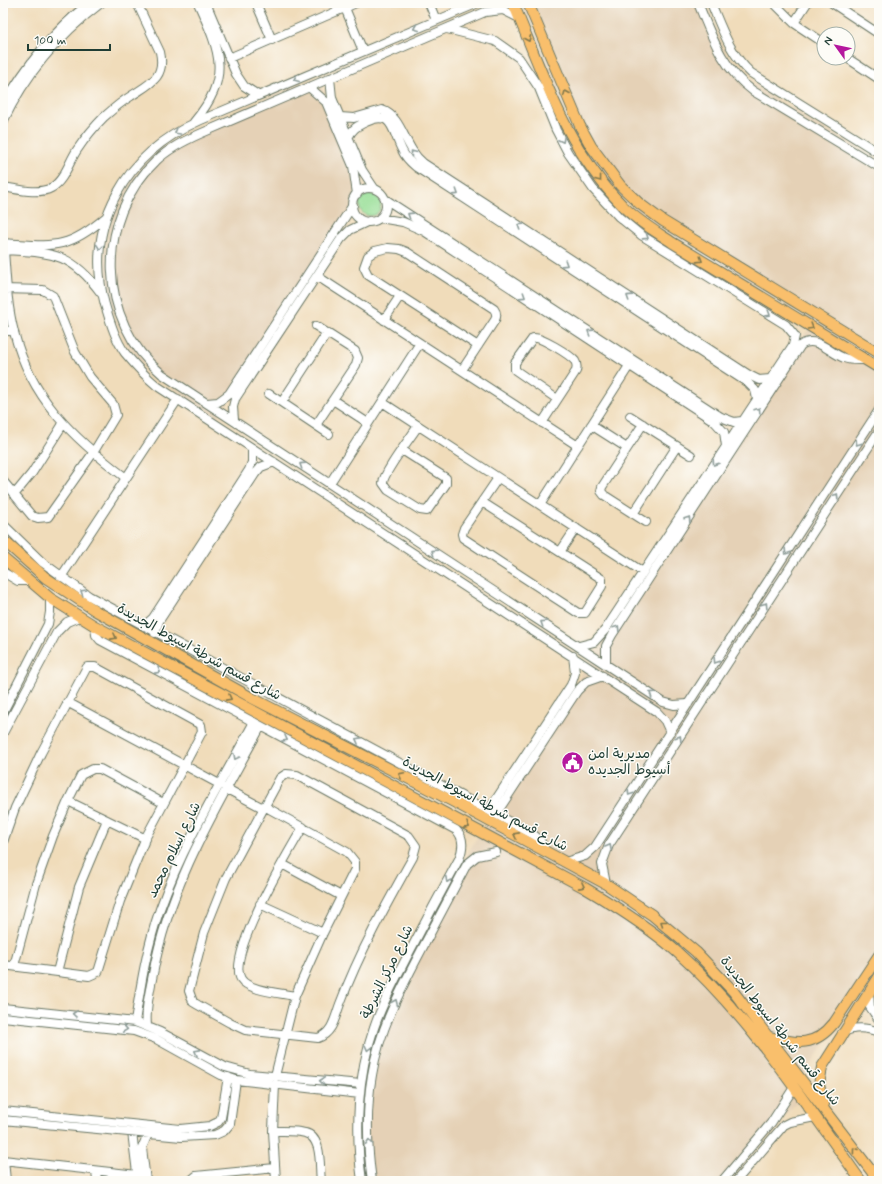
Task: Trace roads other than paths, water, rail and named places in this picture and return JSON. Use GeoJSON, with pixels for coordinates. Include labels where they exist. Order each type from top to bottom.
{"type":"FeatureCollection","features":[{"type":"Feature","properties":{"kind":"main road"},"geometry":{"type":"LineString","coordinates":[[513,3],[550,103],[581,154],[622,206],[644,224],[727,277],[879,368]]}},
{"type":"Feature","properties":{"kind":"main road"},"geometry":{"type":"LineString","coordinates":[[529,5],[580,126],[604,166],[625,190],[651,213],[735,266],[876,351],[866,360]]}},
{"type":"Feature","properties":{"kind":"main road"},"geometry":{"type":"LineString","coordinates":[[727,277],[735,266]]}},
{"type":"Feature","properties":{"kind":"main road"},"geometry":{"type":"LineString","coordinates":[[752,305],[758,296]]}},
{"type":"Feature","properties":{"kind":"main road","name":"شارع قسم شرطة اسيوط الجديدة"},"geometry":{"type":"LineString","coordinates":[[3,540],[14,544],[37,570],[215,678],[415,783],[437,788],[452,801],[486,811],[546,852],[606,884],[652,914],[696,952],[733,991],[770,1037],[879,1181]]}},
{"type":"Feature","properties":{"kind":"main road","name":"شارع قسم شرطة اسيوط الجديدة"},"geometry":{"type":"LineString","coordinates":[[3,558],[28,581],[50,598],[79,617],[211,688],[342,764],[409,794],[442,817],[498,848],[619,908],[676,951],[732,1008],[815,1117],[861,1181]]}},
{"type":"Feature","properties":{"kind":"main road"},"geometry":{"type":"LineString","coordinates":[[28,581],[37,570]]}},
{"type":"Feature","properties":{"kind":"main road"},"geometry":{"type":"LineString","coordinates":[[211,688],[215,678]]}},
{"type":"Feature","properties":{"kind":"main road"},"geometry":{"type":"LineString","coordinates":[[409,794],[415,783]]}},
{"type":"Feature","properties":{"kind":"main road"},"geometry":{"type":"LineString","coordinates":[[442,817],[446,806],[452,801]]}},
{"type":"Feature","properties":{"kind":"main road"},"geometry":{"type":"LineString","coordinates":[[676,951],[681,950],[684,941]]}},
{"type":"Feature","properties":{"kind":"main road"},"geometry":{"type":"LineString","coordinates":[[687,961],[689,956],[696,952]]}},
{"type":"Feature","properties":{"kind":"main road"},"geometry":{"type":"LineString","coordinates":[[770,1037],[789,1042],[802,1043],[820,1037],[830,1028],[879,955]]}},
{"type":"Feature","properties":{"kind":"main road"},"geometry":{"type":"LineString","coordinates":[[829,1115],[819,1090],[819,1076],[824,1063],[879,977]]}},
{"type":"Feature","properties":{"kind":"main road"},"geometry":{"type":"LineString","coordinates":[[830,1028],[833,1034],[842,1034]]}},
{"type":"Feature","properties":{"kind":"street"},"geometry":{"type":"LineString","coordinates":[[3,106],[26,69],[57,39],[89,3]]}},
{"type":"Feature","properties":{"kind":"street"},"geometry":{"type":"LineString","coordinates":[[3,122],[29,78],[57,39],[101,3]]}},
{"type":"Feature","properties":{"kind":"street"},"geometry":{"type":"LineString","coordinates":[[3,187],[43,191],[55,185],[60,180],[77,150],[98,124],[123,101],[154,80],[159,74],[162,60],[160,52],[137,3]]}},
{"type":"Feature","properties":{"kind":"street"},"geometry":{"type":"LineString","coordinates":[[193,123],[213,95],[219,68],[214,40],[198,3]]}},
{"type":"Feature","properties":{"kind":"street"},"geometry":{"type":"LineString","coordinates":[[206,3],[240,80],[250,90],[258,95]]}},
{"type":"Feature","properties":{"kind":"street"},"geometry":{"type":"LineString","coordinates":[[256,3],[272,40]]}},
{"type":"Feature","properties":{"kind":"street"},"geometry":{"type":"LineString","coordinates":[[229,58],[356,3]]}},
{"type":"Feature","properties":{"kind":"street"},"geometry":{"type":"LineString","coordinates":[[429,3],[436,20]]}},
{"type":"Feature","properties":{"kind":"street"},"geometry":{"type":"LineString","coordinates":[[698,3],[718,51],[727,66],[739,80],[753,91],[879,167]]}},
{"type":"Feature","properties":{"kind":"street"},"geometry":{"type":"LineString","coordinates":[[711,3],[731,49],[751,73],[879,153]]}},
{"type":"Feature","properties":{"kind":"street"},"geometry":{"type":"LineString","coordinates":[[774,3],[794,23],[816,38]]}},
{"type":"Feature","properties":{"kind":"street"},"geometry":{"type":"LineString","coordinates":[[794,23],[807,3]]}},
{"type":"Feature","properties":{"kind":"street"},"geometry":{"type":"LineString","coordinates":[[832,3],[879,34]]}},
{"type":"Feature","properties":{"kind":"street"},"geometry":{"type":"LineString","coordinates":[[478,15],[476,4],[193,123],[159,143],[129,173],[116,194],[107,217],[99,256],[103,296],[114,332],[124,351],[136,366],[157,386],[660,714],[670,732]]}},
{"type":"Feature","properties":{"kind":"street"},"geometry":{"type":"LineString","coordinates":[[345,8],[363,51]]}},
{"type":"Feature","properties":{"kind":"street"},"geometry":{"type":"LineString","coordinates":[[519,18],[508,11],[499,9],[489,10],[193,137],[166,152],[138,182],[124,206],[115,232],[111,260],[113,287],[125,327],[140,353],[154,367],[666,704],[688,704]]}},
{"type":"Feature","properties":{"kind":"street"},"geometry":{"type":"LineString","coordinates":[[447,29],[490,40],[519,58],[550,103],[556,130],[572,159],[594,189],[618,217],[641,235],[786,325],[794,336],[796,346],[629,602],[602,635],[594,642],[579,646]]}},
{"type":"Feature","properties":{"kind":"street"},"geometry":{"type":"LineString","coordinates":[[342,60],[346,71]]}},
{"type":"Feature","properties":{"kind":"street"},"geometry":{"type":"LineString","coordinates":[[856,64],[879,80]]}},
{"type":"Feature","properties":{"kind":"street"},"geometry":{"type":"LineString","coordinates":[[330,78],[331,94],[362,170],[374,188],[381,192],[386,199],[630,366],[721,417],[734,422],[742,421]]}},
{"type":"Feature","properties":{"kind":"street"},"geometry":{"type":"LineString","coordinates":[[234,420],[233,407],[235,399],[256,360],[324,257],[353,205],[357,194],[353,166],[326,102],[309,87]]}},
{"type":"Feature","properties":{"kind":"street"},"geometry":{"type":"LineString","coordinates":[[340,117],[354,118],[382,110],[392,115],[408,147],[417,158],[751,384],[755,390],[756,399]]}},
{"type":"Feature","properties":{"kind":"street"},"geometry":{"type":"LineString","coordinates":[[348,138],[355,127],[377,117],[386,119],[392,127],[406,156],[416,167],[749,375],[759,380],[770,379]]}},
{"type":"Feature","properties":{"kind":"street"},"geometry":{"type":"LineString","coordinates":[[159,143],[166,152]]}},
{"type":"Feature","properties":{"kind":"street"},"geometry":{"type":"LineString","coordinates":[[357,194],[363,189],[374,188]]}},
{"type":"Feature","properties":{"kind":"street"},"geometry":{"type":"LineString","coordinates":[[380,218],[385,210],[386,199]]}},
{"type":"Feature","properties":{"kind":"street"},"geometry":{"type":"LineString","coordinates":[[353,205],[358,217],[369,221]]}},
{"type":"Feature","properties":{"kind":"street"},"geometry":{"type":"LineString","coordinates":[[3,248],[56,245],[79,238],[107,217]]}},
{"type":"Feature","properties":{"kind":"street"},"geometry":{"type":"LineString","coordinates":[[207,403],[218,402],[227,396],[256,360],[317,276],[324,257],[347,233],[369,221],[380,218],[397,220],[419,228],[511,284],[660,382],[718,424],[724,432],[726,446]]}},
{"type":"Feature","properties":{"kind":"street"},"geometry":{"type":"LineString","coordinates":[[55,255],[56,245]]}},
{"type":"Feature","properties":{"kind":"street"},"geometry":{"type":"LineString","coordinates":[[3,248],[55,255],[74,264],[83,271],[103,296]]}},
{"type":"Feature","properties":{"kind":"street"},"geometry":{"type":"LineString","coordinates":[[3,248],[5,289],[14,331],[29,372],[42,395],[63,424],[93,453],[126,478]]}},
{"type":"Feature","properties":{"kind":"street"},"geometry":{"type":"LineString","coordinates":[[462,370],[478,346],[496,318],[497,314],[494,309],[407,252],[392,248],[375,251],[366,260],[364,267],[366,273],[478,346]]}},
{"type":"Feature","properties":{"kind":"street"},"geometry":{"type":"LineString","coordinates":[[317,276],[578,446]]}},
{"type":"Feature","properties":{"kind":"street"},"geometry":{"type":"LineString","coordinates":[[3,481],[32,516],[38,518],[48,516],[93,453],[115,418],[115,407],[95,384],[82,365],[69,339],[57,301],[53,296],[43,290],[5,289]]}},
{"type":"Feature","properties":{"kind":"street"},"geometry":{"type":"LineString","coordinates":[[384,320],[400,296]]}},
{"type":"Feature","properties":{"kind":"street"},"geometry":{"type":"LineString","coordinates":[[316,326],[355,351],[358,358],[356,365],[316,425]]}},
{"type":"Feature","properties":{"kind":"street"},"geometry":{"type":"LineString","coordinates":[[114,332],[125,327]]}},
{"type":"Feature","properties":{"kind":"street"},"geometry":{"type":"LineString","coordinates":[[3,331],[14,331]]}},
{"type":"Feature","properties":{"kind":"street"},"geometry":{"type":"LineString","coordinates":[[282,402],[327,333]]}},
{"type":"Feature","properties":{"kind":"street"},"geometry":{"type":"LineString","coordinates":[[542,423],[576,370],[576,364],[574,361],[539,338],[533,338],[515,363],[515,370],[557,399]]}},
{"type":"Feature","properties":{"kind":"street"},"geometry":{"type":"LineString","coordinates":[[606,664],[605,652],[609,640],[643,572],[694,501],[726,446],[756,399],[796,346],[811,341],[845,359],[866,360]]}},
{"type":"Feature","properties":{"kind":"street"},"geometry":{"type":"LineString","coordinates":[[330,483],[420,343]]}},
{"type":"Feature","properties":{"kind":"street"},"geometry":{"type":"LineString","coordinates":[[540,505],[630,366]]}},
{"type":"Feature","properties":{"kind":"street"},"geometry":{"type":"LineString","coordinates":[[269,394],[329,434]]}},
{"type":"Feature","properties":{"kind":"street"},"geometry":{"type":"LineString","coordinates":[[61,577],[178,400]]}},
{"type":"Feature","properties":{"kind":"street"},"geometry":{"type":"LineString","coordinates":[[333,400],[368,423]]}},
{"type":"Feature","properties":{"kind":"street"},"geometry":{"type":"LineString","coordinates":[[382,402],[643,572]]}},
{"type":"Feature","properties":{"kind":"street"},"geometry":{"type":"LineString","coordinates":[[565,862],[585,856],[595,847],[879,410]]}},
{"type":"Feature","properties":{"kind":"street"},"geometry":{"type":"LineString","coordinates":[[630,416],[691,455]]}},
{"type":"Feature","properties":{"kind":"street"},"geometry":{"type":"LineString","coordinates":[[14,495],[32,473],[63,424]]}},
{"type":"Feature","properties":{"kind":"street"},"geometry":{"type":"LineString","coordinates":[[643,424],[602,487],[601,491],[604,496],[646,522]]}},
{"type":"Feature","properties":{"kind":"street"},"geometry":{"type":"LineString","coordinates":[[591,425],[627,448]]}},
{"type":"Feature","properties":{"kind":"street"},"geometry":{"type":"LineString","coordinates":[[402,450],[446,478],[446,484],[427,511],[420,510],[384,486],[384,478],[402,450],[418,426]]}},
{"type":"Feature","properties":{"kind":"street"},"geometry":{"type":"LineString","coordinates":[[606,884],[602,864],[609,845],[879,431]]}},
{"type":"Feature","properties":{"kind":"street"},"geometry":{"type":"LineString","coordinates":[[633,514],[677,446]]}},
{"type":"Feature","properties":{"kind":"street"},"geometry":{"type":"LineString","coordinates":[[144,626],[153,618],[249,470],[252,462],[252,448]]}},
{"type":"Feature","properties":{"kind":"street"},"geometry":{"type":"LineString","coordinates":[[156,633],[159,621],[255,474],[262,467],[274,462]]}},
{"type":"Feature","properties":{"kind":"street"},"geometry":{"type":"LineString","coordinates":[[308,484],[314,473]]}},
{"type":"Feature","properties":{"kind":"street"},"geometry":{"type":"LineString","coordinates":[[482,502],[560,552],[603,582],[586,611],[582,614],[578,613],[464,540],[462,536],[463,530],[498,478]]}},
{"type":"Feature","properties":{"kind":"street"},"geometry":{"type":"LineString","coordinates":[[3,524],[14,544],[61,577],[69,589],[144,626],[437,788],[536,836],[546,852]]}},
{"type":"Feature","properties":{"kind":"street"},"geometry":{"type":"LineString","coordinates":[[560,552],[576,528]]}},
{"type":"Feature","properties":{"kind":"street"},"geometry":{"type":"LineString","coordinates":[[3,572],[18,581],[28,581]]}},
{"type":"Feature","properties":{"kind":"street"},"geometry":{"type":"LineString","coordinates":[[3,712],[48,624],[50,598]]}},
{"type":"Feature","properties":{"kind":"street"},"geometry":{"type":"LineString","coordinates":[[502,610],[508,600]]}},
{"type":"Feature","properties":{"kind":"street"},"geometry":{"type":"LineString","coordinates":[[3,733],[54,636],[64,625],[79,617]]}},
{"type":"Feature","properties":{"kind":"street"},"geometry":{"type":"LineString","coordinates":[[742,620],[752,626]]}},
{"type":"Feature","properties":{"kind":"street"},"geometry":{"type":"LineString","coordinates":[[96,626],[96,635],[100,640],[258,724],[342,764],[442,817]]}},
{"type":"Feature","properties":{"kind":"street"},"geometry":{"type":"LineString","coordinates":[[486,811],[571,684],[575,673],[572,656]]}},
{"type":"Feature","properties":{"kind":"street"},"geometry":{"type":"LineString","coordinates":[[3,842],[15,808],[84,669],[92,666],[199,724],[202,728],[202,732],[186,766],[163,803],[146,839],[120,901],[98,972],[89,976],[3,965]]}},
{"type":"Feature","properties":{"kind":"street"},"geometry":{"type":"LineString","coordinates":[[486,811],[577,691],[586,682],[603,676]]}},
{"type":"Feature","properties":{"kind":"street"},"geometry":{"type":"LineString","coordinates":[[67,702],[224,787],[303,827],[352,856],[355,869],[323,933],[295,996],[284,1034],[275,1080],[273,1131],[276,1181]]}},
{"type":"Feature","properties":{"kind":"street","name":"شارع اسلام محمد"},"geometry":{"type":"LineString","coordinates":[[135,1022],[144,968],[158,916],[174,873],[204,824],[258,724]]}},
{"type":"Feature","properties":{"kind":"street"},"geometry":{"type":"LineString","coordinates":[[14,966],[36,884],[53,836],[81,775],[93,769],[106,772],[163,803]]}},
{"type":"Feature","properties":{"kind":"street"},"geometry":{"type":"LineString","coordinates":[[286,774],[293,774],[409,836],[416,846],[416,852],[352,972],[328,1032],[318,1038],[284,1034],[250,1031],[235,1026],[193,1002],[189,991],[204,933],[226,878],[280,778],[286,774]]}},
{"type":"Feature","properties":{"kind":"street"},"geometry":{"type":"LineString","coordinates":[[68,801],[146,839]]}},
{"type":"Feature","properties":{"kind":"street","name":"شارع مركز الشرطة"},"geometry":{"type":"LineString","coordinates":[[362,1181],[358,1141],[359,1115],[361,1084],[368,1047],[380,1010],[461,854],[462,841],[458,832],[442,817]]}},
{"type":"Feature","properties":{"kind":"street"},"geometry":{"type":"LineString","coordinates":[[57,972],[79,887],[107,820]]}},
{"type":"Feature","properties":{"kind":"street","name":"شارع اسلام محمد"},"geometry":{"type":"LineString","coordinates":[[147,1025],[147,1006],[157,952],[166,920],[204,824]]}},
{"type":"Feature","properties":{"kind":"street"},"geometry":{"type":"LineString","coordinates":[[295,996],[252,987],[240,979],[238,971],[239,962],[260,904],[303,827]]}},
{"type":"Feature","properties":{"kind":"street","name":"شارع مركز الشرطة"},"geometry":{"type":"LineString","coordinates":[[372,1181],[369,1158],[368,1114],[372,1075],[376,1055],[397,997],[467,864],[477,856],[498,848]]}},
{"type":"Feature","properties":{"kind":"street"},"geometry":{"type":"LineString","coordinates":[[282,864],[342,896]]}},
{"type":"Feature","properties":{"kind":"street"},"geometry":{"type":"LineString","coordinates":[[260,904],[323,933]]}},
{"type":"Feature","properties":{"kind":"street"},"geometry":{"type":"LineString","coordinates":[[869,992],[870,1007],[874,1016],[879,1020]]}},
{"type":"Feature","properties":{"kind":"street"},"geometry":{"type":"LineString","coordinates":[[3,1008],[135,1022],[147,1025],[158,1035],[228,1077],[236,1080],[250,1078],[361,1084]]}},
{"type":"Feature","properties":{"kind":"street"},"geometry":{"type":"LineString","coordinates":[[3,1017],[126,1029],[158,1035],[250,1078]]}},
{"type":"Feature","properties":{"kind":"street"},"geometry":{"type":"LineString","coordinates":[[842,1034],[859,1028],[868,1028],[879,1032]]}},
{"type":"Feature","properties":{"kind":"street"},"geometry":{"type":"LineString","coordinates":[[3,1120],[132,1132],[151,1132],[214,1125],[221,1118],[228,1077]]}},
{"type":"Feature","properties":{"kind":"street"},"geometry":{"type":"LineString","coordinates":[[3,1111],[181,1137],[215,1135],[224,1132],[230,1124],[236,1080]]}},
{"type":"Feature","properties":{"kind":"street"},"geometry":{"type":"LineString","coordinates":[[275,1080],[360,1094]]}},
{"type":"Feature","properties":{"kind":"street"},"geometry":{"type":"LineString","coordinates":[[722,1181],[771,1123],[794,1089]]}},
{"type":"Feature","properties":{"kind":"street"},"geometry":{"type":"LineString","coordinates":[[359,1115],[368,1114]]}},
{"type":"Feature","properties":{"kind":"street"},"geometry":{"type":"LineString","coordinates":[[736,1181],[784,1125],[790,1122],[815,1117]]}},
{"type":"Feature","properties":{"kind":"street"},"geometry":{"type":"LineString","coordinates":[[273,1131],[305,1132],[314,1138],[318,1147],[321,1181]]}},
{"type":"Feature","properties":{"kind":"street"},"geometry":{"type":"LineString","coordinates":[[6,1181],[3,1160],[96,1171],[137,1178],[132,1132]]}},
{"type":"Feature","properties":{"kind":"street"},"geometry":{"type":"LineString","coordinates":[[146,1181],[142,1148],[151,1132]]}},
{"type":"Feature","properties":{"kind":"street"},"geometry":{"type":"LineString","coordinates":[[190,1181],[196,1176],[275,1168]]}},
{"type":"Feature","properties":{"kind":"street"},"geometry":{"type":"LineString","coordinates":[[96,1171],[97,1181]]}},
{"type":"Feature","properties":{"kind":"place","name":"مديرية امن أسيوط الجديده"},"geometry":{"type":"Point","coordinates":[573,762]}}]}
